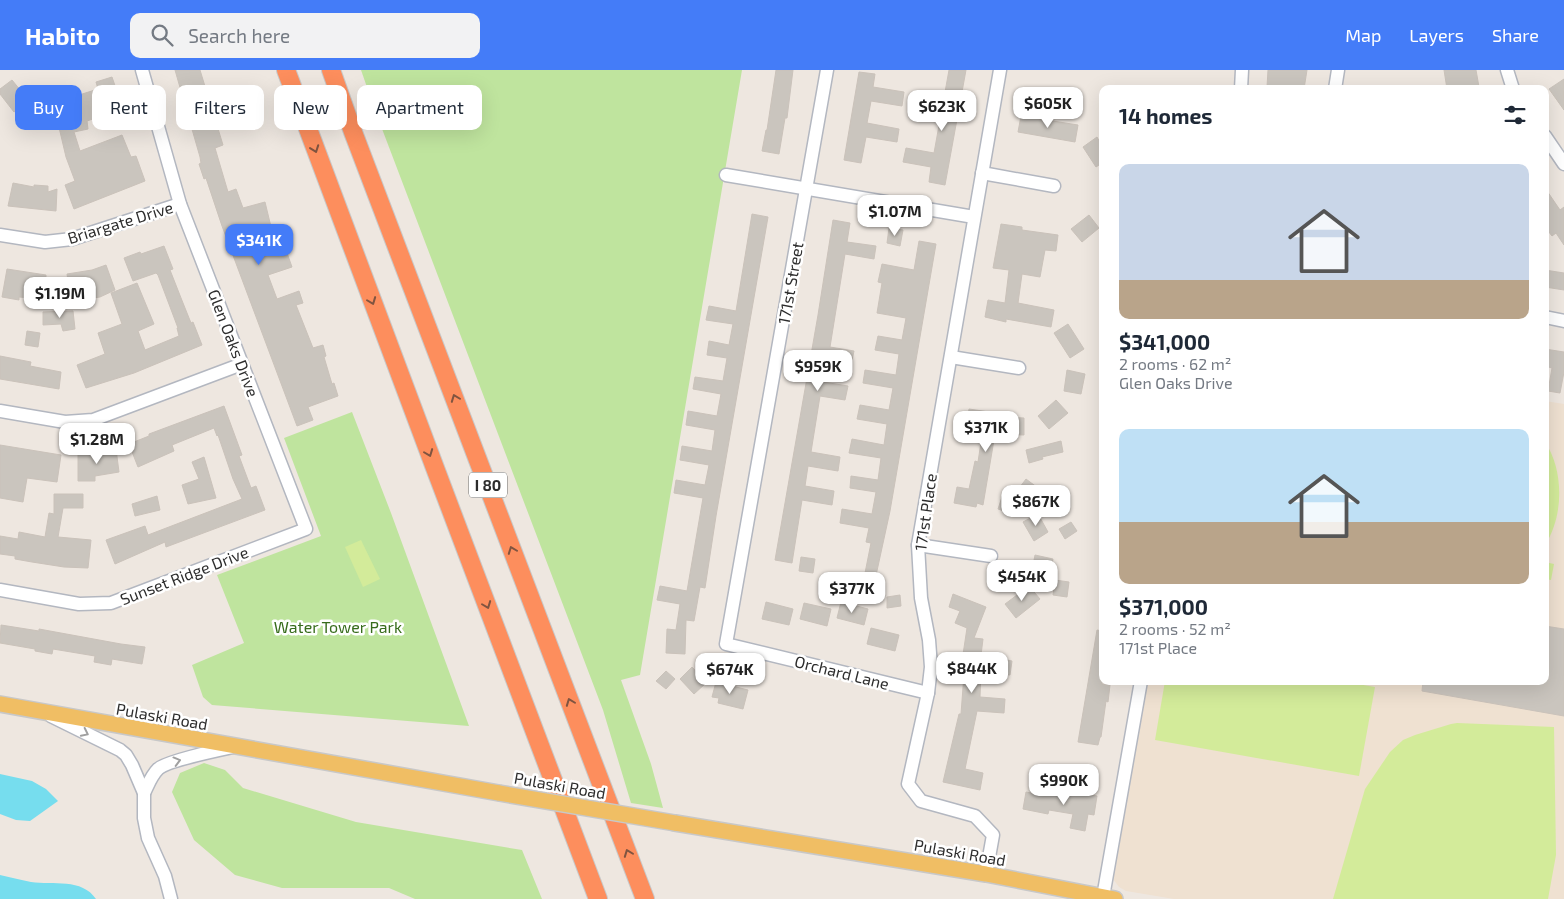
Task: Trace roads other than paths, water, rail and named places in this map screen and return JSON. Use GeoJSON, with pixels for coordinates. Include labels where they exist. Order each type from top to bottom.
{"type":"FeatureCollection","features":[{"type":"Feature","properties":{"kind":"highway","name":"I 80"},"geometry":{"type":"LineString","coordinates":[[286,70],[598,899]]}},
{"type":"Feature","properties":{"kind":"highway","name":"I 80"},"geometry":{"type":"LineString","coordinates":[[331,70],[645,899]]}},
{"type":"Feature","properties":{"kind":"main road","name":"Pulaski Road"},"geometry":{"type":"LineString","coordinates":[[0,704],[499,793],[986,874],[1109,898]]}},
{"type":"Feature","properties":{"kind":"street","name":"Glen Oaks Drive"},"geometry":{"type":"LineString","coordinates":[[142,70],[180,204],[306,529]]}},
{"type":"Feature","properties":{"kind":"street","name":"171st Street"},"geometry":{"type":"LineString","coordinates":[[726,644],[827,70]]}},
{"type":"Feature","properties":{"kind":"street","name":"171st Place"},"geometry":{"type":"LineString","coordinates":[[986,874],[992,834],[975,816],[921,801],[908,784],[928,693],[930,668],[929,640],[921,598],[918,545],[1000,70]]}},
{"type":"Feature","properties":{"kind":"street"},"geometry":{"type":"LineString","coordinates":[[1241,85],[1242,70]]}},
{"type":"Feature","properties":{"kind":"street"},"geometry":{"type":"LineString","coordinates":[[1336,85],[1338,70]]}},
{"type":"Feature","properties":{"kind":"street"},"geometry":{"type":"LineString","coordinates":[[1507,70],[1512,85]]}},
{"type":"Feature","properties":{"kind":"street"},"geometry":{"type":"LineString","coordinates":[[1549,142],[1564,164]]}},
{"type":"Feature","properties":{"kind":"street"},"geometry":{"type":"LineString","coordinates":[[982,173],[1054,186]]}},
{"type":"Feature","properties":{"kind":"street"},"geometry":{"type":"LineString","coordinates":[[726,175],[974,217]]}},
{"type":"Feature","properties":{"kind":"street","name":"Briargate Drive"},"geometry":{"type":"LineString","coordinates":[[0,235],[45,242],[72,239],[180,204]]}},
{"type":"Feature","properties":{"kind":"street"},"geometry":{"type":"LineString","coordinates":[[1549,318],[1564,320]]}},
{"type":"Feature","properties":{"kind":"street"},"geometry":{"type":"LineString","coordinates":[[950,357],[1019,368]]}},
{"type":"Feature","properties":{"kind":"street"},"geometry":{"type":"LineString","coordinates":[[0,411],[66,422],[93,420],[242,364]]}},
{"type":"Feature","properties":{"kind":"street","name":"Sunset Ridge Drive"},"geometry":{"type":"LineString","coordinates":[[0,590],[79,604],[111,603],[306,529]]}},
{"type":"Feature","properties":{"kind":"street"},"geometry":{"type":"LineString","coordinates":[[918,545],[991,556]]}},
{"type":"Feature","properties":{"kind":"street","name":"Orchard Lane"},"geometry":{"type":"LineString","coordinates":[[726,644],[928,693]]}},
{"type":"Feature","properties":{"kind":"street"},"geometry":{"type":"LineString","coordinates":[[1109,898],[1140,685]]}},
{"type":"Feature","properties":{"kind":"street"},"geometry":{"type":"LineString","coordinates":[[42,712],[120,750],[126,756],[144,793],[144,818],[148,838],[165,876],[171,899]]}},
{"type":"Feature","properties":{"kind":"street"},"geometry":{"type":"LineString","coordinates":[[144,793],[158,768],[195,756],[233,747]]}},
{"type":"Feature","properties":{"kind":"water"},"geometry":{"type":"Polygon","coordinates":[[[0,774],[32,781],[46,789],[58,801],[30,821],[16,820],[0,814],[0,774]]]}},
{"type":"Feature","properties":{"kind":"water"},"geometry":{"type":"Polygon","coordinates":[[[0,875],[31,882],[75,885],[90,892],[96,899],[0,899],[0,875]]]}},
{"type":"Feature","properties":{"kind":"park label","name":"Water Tower Park"},"geometry":{"type":"Point","coordinates":[338,626]}}]}
